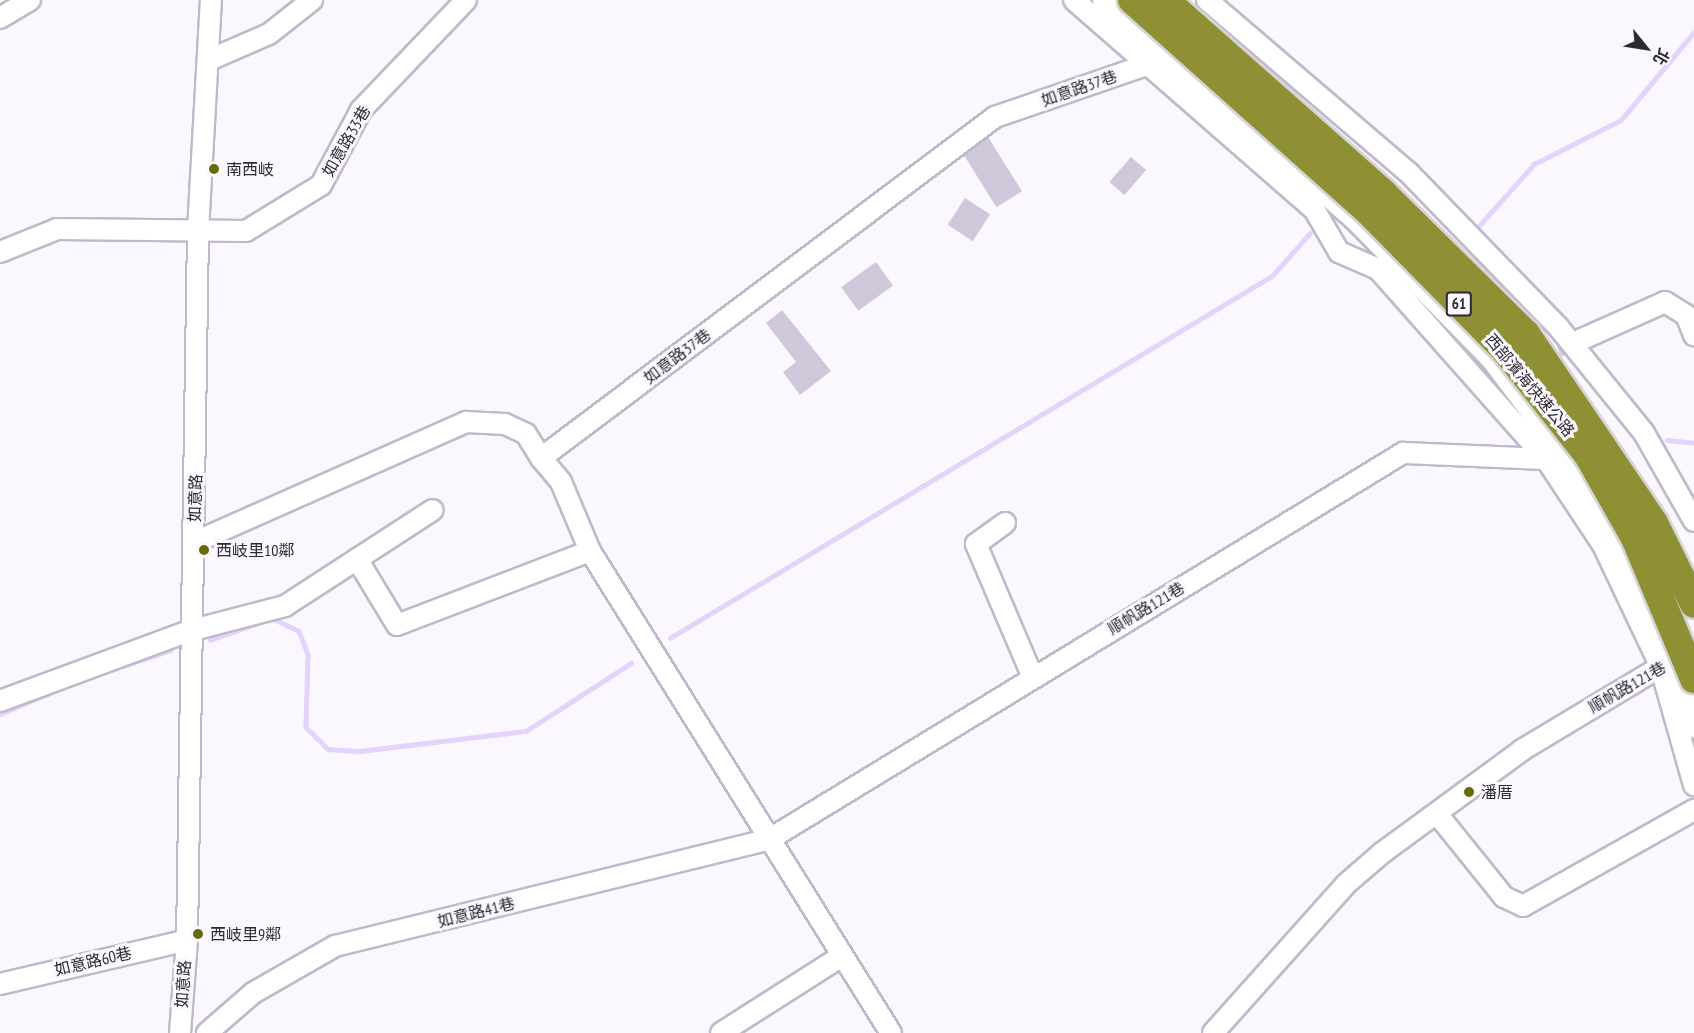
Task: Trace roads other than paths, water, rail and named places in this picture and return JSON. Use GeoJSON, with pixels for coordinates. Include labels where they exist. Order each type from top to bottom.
{"type":"FeatureCollection","features":[{"type":"Feature","properties":{"kind":"highway","name":"西部濱海快速公路"},"geometry":{"type":"LineString","coordinates":[[1132,0],[1368,211],[1504,350],[1587,455],[1623,517],[1694,679]]}},
{"type":"Feature","properties":{"kind":"highway","name":"西部濱海快速公路"},"geometry":{"type":"LineString","coordinates":[[1165,0],[1383,193],[1526,334],[1654,523],[1694,604]]}},
{"type":"Feature","properties":{"kind":"street"},"geometry":{"type":"LineString","coordinates":[[0,18],[30,0]]}},
{"type":"Feature","properties":{"kind":"street","name":"如意路"},"geometry":{"type":"LineString","coordinates":[[180,1033],[186,940],[189,631],[193,543],[198,231],[211,0]]}},
{"type":"Feature","properties":{"kind":"street"},"geometry":{"type":"LineString","coordinates":[[209,60],[269,33],[312,0]]}},
{"type":"Feature","properties":{"kind":"street","name":"如意路33巷"},"geometry":{"type":"LineString","coordinates":[[0,252],[57,229],[246,231],[321,185],[361,110],[466,0]]}},
{"type":"Feature","properties":{"kind":"street"},"geometry":{"type":"LineString","coordinates":[[1074,0],[1314,209],[1339,252],[1378,269],[1545,459],[1603,545],[1666,663],[1694,785]]}},
{"type":"Feature","properties":{"kind":"street"},"geometry":{"type":"LineString","coordinates":[[1103,0],[1354,219],[1492,360],[1571,465],[1620,546],[1694,728]]}},
{"type":"Feature","properties":{"kind":"street"},"geometry":{"type":"LineString","coordinates":[[1207,0],[1408,172],[1558,327],[1644,433],[1694,521]]}},
{"type":"Feature","properties":{"kind":"street","name":"如意路37巷"},"geometry":{"type":"LineString","coordinates":[[541,458],[996,117],[1149,64]]}},
{"type":"Feature","properties":{"kind":"street"},"geometry":{"type":"LineString","coordinates":[[1580,340],[1665,303],[1690,313],[1694,335]]}},
{"type":"Feature","properties":{"kind":"street"},"geometry":{"type":"LineString","coordinates":[[193,543],[466,422],[505,424],[526,434],[541,458],[561,482],[590,551],[768,840],[891,1033]]}},
{"type":"Feature","properties":{"kind":"street","name":"順帆路121巷"},"geometry":{"type":"LineString","coordinates":[[768,840],[1032,675],[1403,453],[1545,459]]}},
{"type":"Feature","properties":{"kind":"street"},"geometry":{"type":"LineString","coordinates":[[0,701],[189,631],[285,606],[433,510]]}},
{"type":"Feature","properties":{"kind":"street"},"geometry":{"type":"LineString","coordinates":[[1005,523],[976,544],[1032,675]]}},
{"type":"Feature","properties":{"kind":"street"},"geometry":{"type":"LineString","coordinates":[[357,559],[397,625],[590,551]]}},
{"type":"Feature","properties":{"kind":"street","name":"順帆路121巷"},"geometry":{"type":"LineString","coordinates":[[1213,1033],[1346,884],[1522,750],[1666,663],[1694,649]]}},
{"type":"Feature","properties":{"kind":"street"},"geometry":{"type":"LineString","coordinates":[[1438,815],[1504,897],[1523,906],[1694,810]]}},
{"type":"Feature","properties":{"kind":"street","name":"如意路41巷"},"geometry":{"type":"LineString","coordinates":[[207,1033],[253,993],[335,946],[768,840]]}},
{"type":"Feature","properties":{"kind":"street","name":"如意路60巷"},"geometry":{"type":"LineString","coordinates":[[0,984],[186,940]]}},
{"type":"Feature","properties":{"kind":"street"},"geometry":{"type":"LineString","coordinates":[[721,1033],[842,956]]}},
{"type":"Feature","properties":{"kind":"waterway"},"geometry":{"type":"LineString","coordinates":[[1479,226],[1534,164],[1621,120],[1694,32]]}},
{"type":"Feature","properties":{"kind":"waterway"},"geometry":{"type":"LineString","coordinates":[[670,638],[1272,276],[1310,233]]}},
{"type":"Feature","properties":{"kind":"waterway"},"geometry":{"type":"LineString","coordinates":[[1667,440],[1694,443]]}},
{"type":"Feature","properties":{"kind":"waterway"},"geometry":{"type":"LineString","coordinates":[[210,640],[272,618],[299,631],[308,655],[306,727],[328,749],[360,751],[526,731],[631,663]]}},
{"type":"Feature","properties":{"kind":"waterway"},"geometry":{"type":"LineString","coordinates":[[114,669],[171,650]]}},
{"type":"Feature","properties":{"kind":"waterway"},"geometry":{"type":"LineString","coordinates":[[0,714],[64,687]]}},
{"type":"Feature","properties":{"kind":"tunnel"},"geometry":{"type":"LineString","coordinates":[[1472,375],[1580,340]]}},
{"type":"Feature","properties":{"kind":"place","name":"南西岐"},"geometry":{"type":"Point","coordinates":[214,169]}},
{"type":"Feature","properties":{"kind":"place","name":"西岐里10鄰"},"geometry":{"type":"Point","coordinates":[204,550]}},
{"type":"Feature","properties":{"kind":"place","name":"潘厝"},"geometry":{"type":"Point","coordinates":[1469,792]}},
{"type":"Feature","properties":{"kind":"place","name":"西岐里9鄰"},"geometry":{"type":"Point","coordinates":[198,934]}}]}
